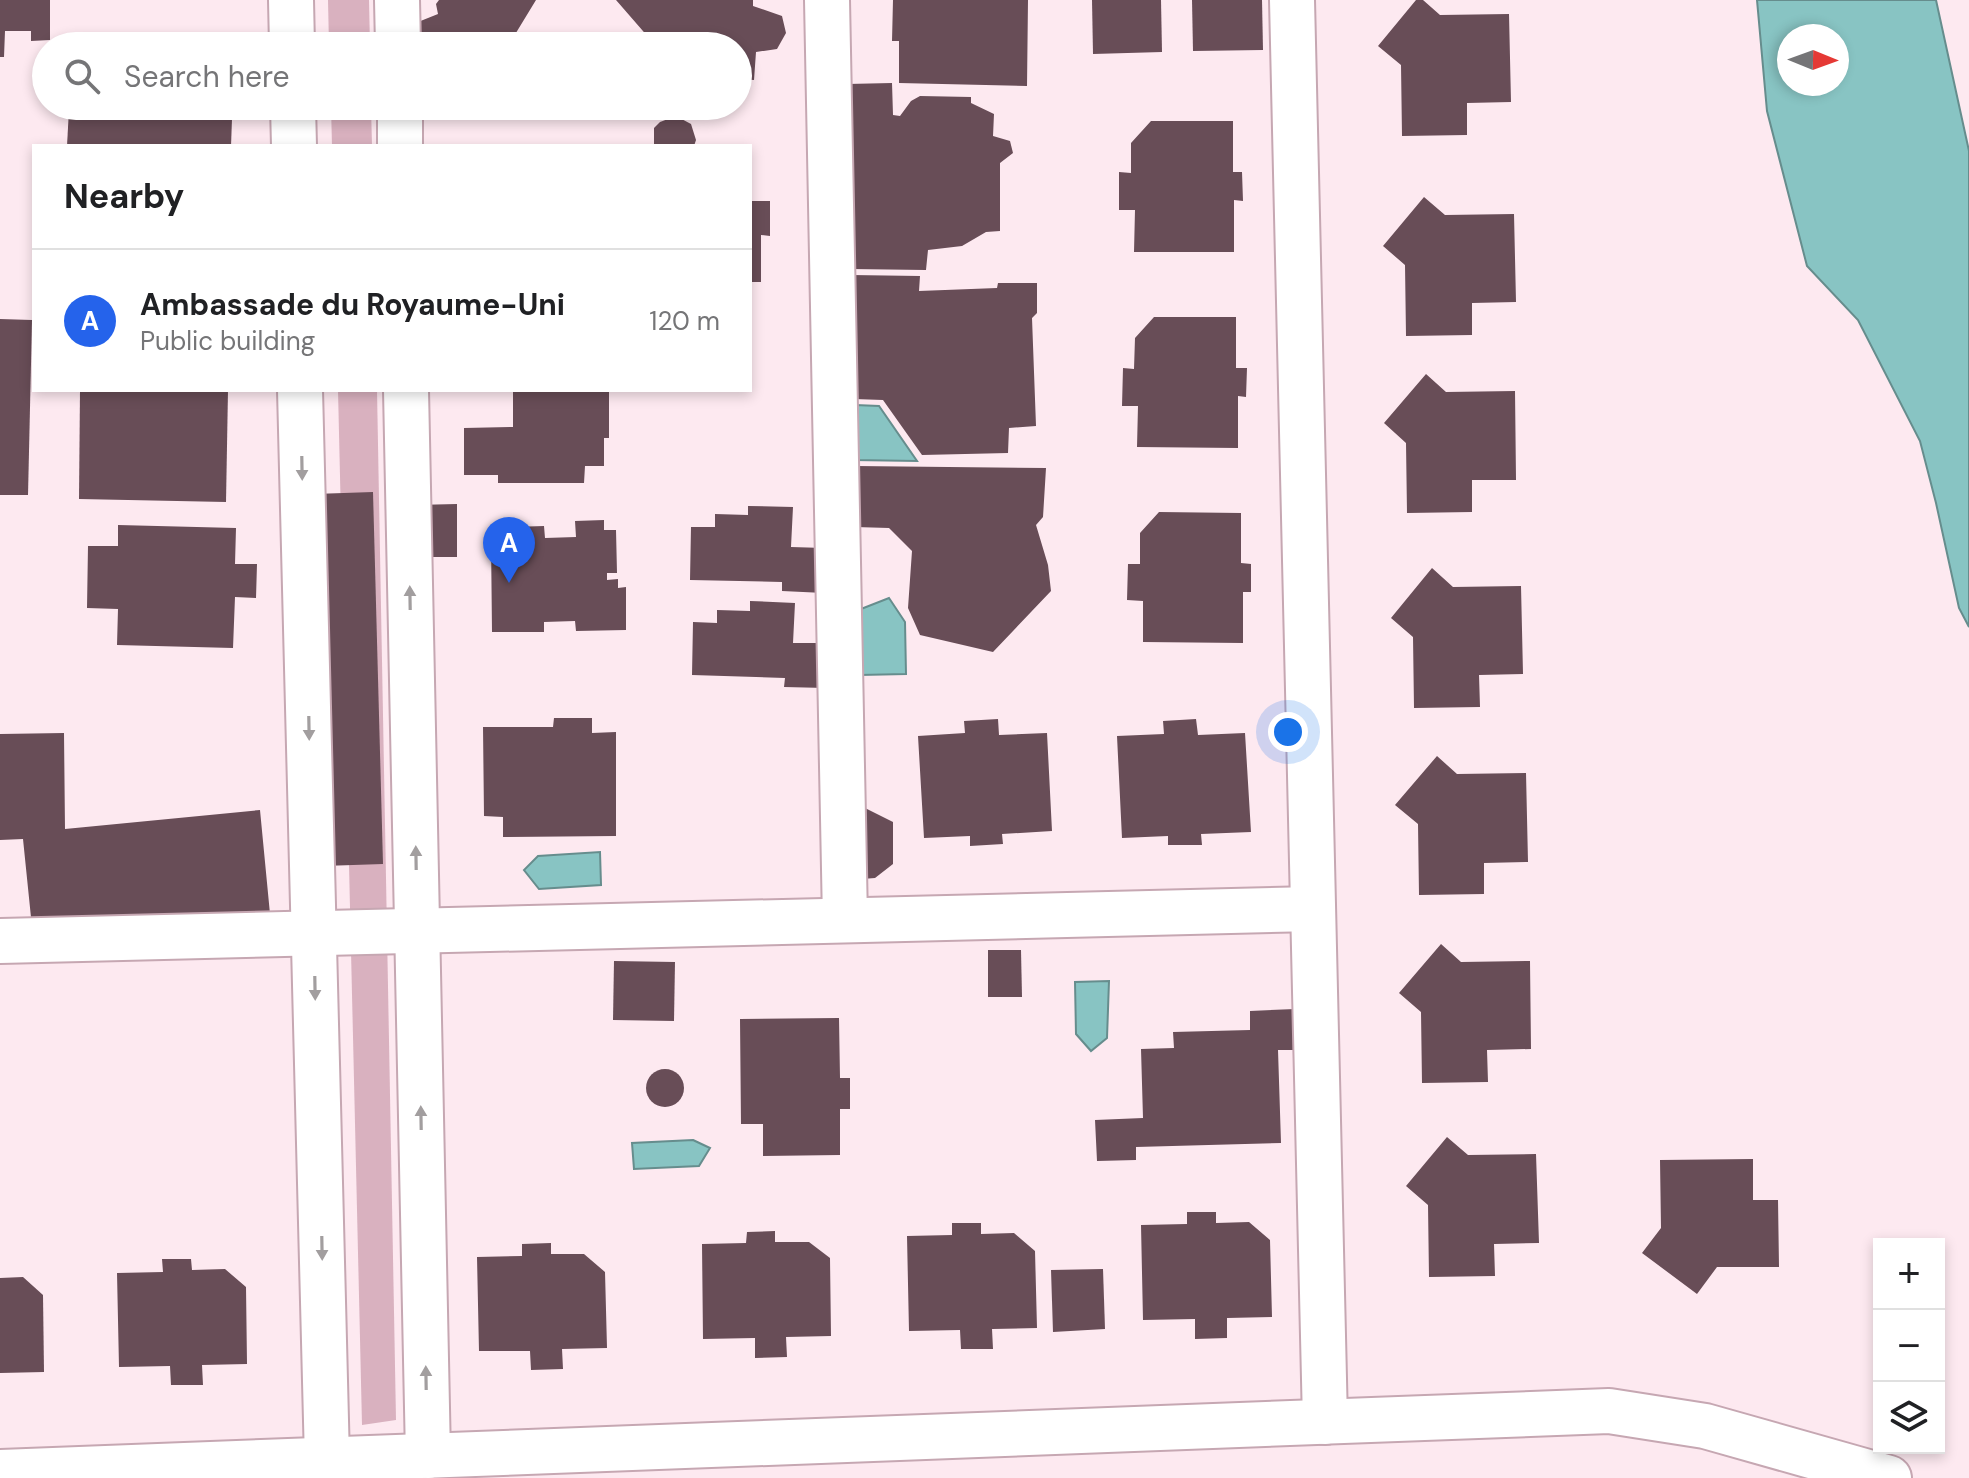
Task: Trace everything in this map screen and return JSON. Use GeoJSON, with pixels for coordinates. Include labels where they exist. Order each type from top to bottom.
{"type":"FeatureCollection","features":[{"type":"Feature","properties":{"kind":"street"},"geometry":{"type":"LineString","coordinates":[[291,0],[292,32]]}},
{"type":"Feature","properties":{"kind":"street"},"geometry":{"type":"LineString","coordinates":[[397,0],[398,32]]}},
{"type":"Feature","properties":{"kind":"street"},"geometry":{"type":"LineString","coordinates":[[827,0],[845,920]]}},
{"type":"Feature","properties":{"kind":"street"},"geometry":{"type":"LineString","coordinates":[[1292,0],[1325,1422]]}},
{"type":"Feature","properties":{"kind":"street"},"geometry":{"type":"LineString","coordinates":[[293,120],[294,144]]}},
{"type":"Feature","properties":{"kind":"street"},"geometry":{"type":"LineString","coordinates":[[400,120],[400,144]]}},
{"type":"Feature","properties":{"kind":"street"},"geometry":{"type":"LineString","coordinates":[[300,392],[327,1460]]}},
{"type":"Feature","properties":{"kind":"street"},"geometry":{"type":"LineString","coordinates":[[406,392],[428,1456]]}},
{"type":"Feature","properties":{"kind":"street"},"geometry":{"type":"LineString","coordinates":[[0,941],[1313,909]]}},
{"type":"Feature","properties":{"kind":"street"},"geometry":{"type":"LineString","coordinates":[[0,1472],[1609,1411],[1705,1426],[1881,1477]]}},
{"type":"Feature","properties":{"kind":"shaded area"},"geometry":{"type":"Polygon","coordinates":[[[328,0],[369,0],[370,32],[329,32],[328,0]]]}},
{"type":"Feature","properties":{"kind":"shaded area"},"geometry":{"type":"Polygon","coordinates":[[[331,120],[371,120],[372,144],[332,144],[331,120]]]}},
{"type":"Feature","properties":{"kind":"shaded area"},"geometry":{"type":"Polygon","coordinates":[[[338,392],[377,392],[396,1420],[362,1425],[338,392]]]}},
{"type":"Feature","properties":{"kind":"water"},"geometry":{"type":"Polygon","coordinates":[[[1757,0],[1936,0],[1969,151],[1969,627],[1959,608],[1920,441],[1858,320],[1807,266],[1767,111],[1757,0]]]}},
{"type":"Feature","properties":{"kind":"water"},"geometry":{"type":"Polygon","coordinates":[[[855,405],[879,406],[917,461],[854,460],[855,405]]]}},
{"type":"Feature","properties":{"kind":"water"},"geometry":{"type":"Polygon","coordinates":[[[889,598],[905,622],[906,674],[860,675],[861,609],[889,598]]]}},
{"type":"Feature","properties":{"kind":"water"},"geometry":{"type":"Polygon","coordinates":[[[600,852],[601,885],[539,889],[524,870],[538,856],[600,852]]]}},
{"type":"Feature","properties":{"kind":"water"},"geometry":{"type":"Polygon","coordinates":[[[1109,981],[1107,1038],[1091,1051],[1076,1034],[1075,982],[1109,981]]]}},
{"type":"Feature","properties":{"kind":"water"},"geometry":{"type":"Polygon","coordinates":[[[693,1140],[710,1148],[699,1166],[634,1169],[632,1143],[693,1140]]]}},
{"type":"Feature","properties":{"kind":"building"},"geometry":{"type":"Polygon","coordinates":[[[0,0],[50,0],[50,32],[32,32],[31,41],[31,31],[5,31],[4,57],[0,57],[0,0]]]}},
{"type":"Feature","properties":{"kind":"building"},"geometry":{"type":"Polygon","coordinates":[[[439,0],[536,0],[517,32],[413,32],[413,24],[438,14],[436,4],[439,0]]]}},
{"type":"Feature","properties":{"kind":"building"},"geometry":{"type":"Polygon","coordinates":[[[616,0],[753,0],[753,6],[782,16],[786,33],[777,49],[756,52],[754,80],[752,32],[644,32],[616,0]]]}},
{"type":"Feature","properties":{"kind":"building"},"geometry":{"type":"Polygon","coordinates":[[[893,0],[1028,0],[1027,86],[899,83],[899,41],[892,41],[893,0]]]}},
{"type":"Feature","properties":{"kind":"building"},"geometry":{"type":"Polygon","coordinates":[[[1092,0],[1161,0],[1162,52],[1093,54],[1092,0]]]}},
{"type":"Feature","properties":{"kind":"building"},"geometry":{"type":"Polygon","coordinates":[[[1192,0],[1262,0],[1263,50],[1193,51],[1192,0]]]}},
{"type":"Feature","properties":{"kind":"building"},"geometry":{"type":"Polygon","coordinates":[[[1416,0],[1423,0],[1440,15],[1509,14],[1511,102],[1467,103],[1467,135],[1402,136],[1401,65],[1378,46],[1416,0]]]}},
{"type":"Feature","properties":{"kind":"building"},"geometry":{"type":"Polygon","coordinates":[[[892,83],[893,115],[900,116],[911,101],[920,96],[971,97],[971,103],[994,114],[993,136],[1010,141],[1013,153],[1000,163],[1000,231],[986,232],[962,246],[928,250],[926,270],[851,269],[847,84],[892,83]]]}},
{"type":"Feature","properties":{"kind":"building"},"geometry":{"type":"Polygon","coordinates":[[[68,120],[232,120],[231,144],[67,144],[68,120]]]}},
{"type":"Feature","properties":{"kind":"building"},"geometry":{"type":"Polygon","coordinates":[[[684,120],[691,124],[695,144],[654,144],[654,128],[660,122],[684,120]]]}},
{"type":"Feature","properties":{"kind":"building"},"geometry":{"type":"Polygon","coordinates":[[[1151,121],[1233,121],[1233,172],[1242,172],[1243,201],[1234,200],[1234,252],[1134,252],[1135,210],[1119,210],[1119,172],[1131,173],[1131,143],[1151,121]]]}},
{"type":"Feature","properties":{"kind":"building"},"geometry":{"type":"Polygon","coordinates":[[[1424,197],[1445,215],[1514,214],[1516,302],[1472,303],[1472,335],[1406,336],[1405,265],[1383,246],[1424,197]]]}},
{"type":"Feature","properties":{"kind":"building"},"geometry":{"type":"Polygon","coordinates":[[[752,201],[770,201],[770,236],[761,235],[761,282],[752,282],[752,201]]]}},
{"type":"Feature","properties":{"kind":"building"},"geometry":{"type":"Polygon","coordinates":[[[851,275],[920,276],[919,291],[997,288],[998,283],[1037,283],[1037,313],[1032,318],[1036,426],[1009,428],[1008,453],[922,455],[883,400],[854,399],[851,275]]]}},
{"type":"Feature","properties":{"kind":"building"},"geometry":{"type":"Polygon","coordinates":[[[1154,317],[1236,317],[1236,368],[1247,368],[1246,397],[1238,396],[1238,448],[1137,447],[1138,406],[1122,406],[1123,368],[1134,369],[1135,338],[1154,317]]]}},
{"type":"Feature","properties":{"kind":"building"},"geometry":{"type":"Polygon","coordinates":[[[0,319],[32,320],[28,495],[0,495],[0,319]]]}},
{"type":"Feature","properties":{"kind":"building"},"geometry":{"type":"Polygon","coordinates":[[[1426,374],[1446,392],[1515,391],[1516,480],[1472,480],[1472,512],[1407,513],[1406,443],[1384,423],[1426,374]]]}},
{"type":"Feature","properties":{"kind":"building"},"geometry":{"type":"Polygon","coordinates":[[[80,392],[228,392],[226,502],[79,499],[80,392]]]}},
{"type":"Feature","properties":{"kind":"building"},"geometry":{"type":"Polygon","coordinates":[[[513,392],[609,392],[609,438],[604,438],[604,466],[585,466],[584,483],[498,483],[498,475],[464,475],[464,428],[513,427],[513,392]]]}},
{"type":"Feature","properties":{"kind":"building"},"geometry":{"type":"Polygon","coordinates":[[[855,466],[1046,468],[1043,517],[1036,525],[1048,565],[1051,591],[993,652],[920,635],[908,608],[912,551],[889,528],[855,527],[855,466]]]}},
{"type":"Feature","properties":{"kind":"building"},"geometry":{"type":"Polygon","coordinates":[[[373,492],[383,864],[323,866],[314,494],[373,492]]]}},
{"type":"Feature","properties":{"kind":"building"},"geometry":{"type":"Polygon","coordinates":[[[457,504],[457,557],[416,557],[415,505],[457,504]]]}},
{"type":"Feature","properties":{"kind":"building"},"geometry":{"type":"Polygon","coordinates":[[[748,506],[793,507],[791,547],[824,548],[824,593],[782,591],[782,582],[690,580],[691,527],[715,527],[715,514],[748,515],[748,506]]]}},
{"type":"Feature","properties":{"kind":"building"},"geometry":{"type":"Polygon","coordinates":[[[1159,512],[1241,513],[1241,563],[1251,564],[1251,592],[1243,592],[1243,643],[1143,642],[1143,601],[1127,600],[1128,564],[1140,564],[1140,533],[1159,512]]]}},
{"type":"Feature","properties":{"kind":"building"},"geometry":{"type":"Polygon","coordinates":[[[604,520],[604,530],[616,530],[617,573],[607,573],[607,580],[618,579],[618,588],[626,587],[626,630],[576,631],[575,621],[544,622],[544,632],[492,632],[491,539],[513,539],[512,527],[544,526],[545,538],[576,537],[575,521],[604,520]]]}},
{"type":"Feature","properties":{"kind":"building"},"geometry":{"type":"Polygon","coordinates":[[[118,525],[236,528],[235,564],[257,564],[256,598],[235,597],[233,648],[117,645],[118,609],[87,608],[88,546],[118,546],[118,525]]]}},
{"type":"Feature","properties":{"kind":"building"},"geometry":{"type":"Polygon","coordinates":[[[1432,568],[1453,587],[1521,586],[1523,674],[1479,675],[1480,707],[1414,708],[1413,637],[1391,618],[1432,568]]]}},
{"type":"Feature","properties":{"kind":"building"},"geometry":{"type":"Polygon","coordinates":[[[750,601],[795,603],[793,643],[827,643],[826,688],[784,687],[785,678],[692,675],[693,622],[717,623],[717,610],[750,611],[750,601]]]}},
{"type":"Feature","properties":{"kind":"building"},"geometry":{"type":"Polygon","coordinates":[[[554,718],[592,718],[592,733],[616,732],[616,836],[503,837],[503,817],[484,816],[483,727],[553,727],[554,718]]]}},
{"type":"Feature","properties":{"kind":"building"},"geometry":{"type":"Polygon","coordinates":[[[998,719],[999,735],[1047,733],[1052,831],[1002,834],[1003,844],[970,846],[970,836],[924,838],[918,736],[965,733],[964,721],[998,719]]]}},
{"type":"Feature","properties":{"kind":"building"},"geometry":{"type":"Polygon","coordinates":[[[1196,719],[1198,735],[1245,733],[1251,832],[1201,834],[1202,845],[1168,845],[1168,836],[1122,838],[1117,736],[1164,734],[1163,721],[1196,719]]]}},
{"type":"Feature","properties":{"kind":"building"},"geometry":{"type":"Polygon","coordinates":[[[64,733],[65,829],[260,810],[270,914],[33,937],[23,839],[0,840],[0,734],[64,733]]]}},
{"type":"Feature","properties":{"kind":"building"},"geometry":{"type":"Polygon","coordinates":[[[1437,756],[1457,774],[1526,773],[1528,862],[1484,863],[1484,894],[1419,895],[1418,824],[1395,805],[1437,756]]]}},
{"type":"Feature","properties":{"kind":"building"},"geometry":{"type":"Polygon","coordinates":[[[863,807],[893,822],[893,864],[875,878],[862,879],[863,807]]]}},
{"type":"Feature","properties":{"kind":"building"},"geometry":{"type":"Polygon","coordinates":[[[1441,944],[1461,962],[1530,961],[1531,1049],[1487,1050],[1488,1082],[1422,1083],[1421,1012],[1399,993],[1441,944]]]}},
{"type":"Feature","properties":{"kind":"building"},"geometry":{"type":"Polygon","coordinates":[[[988,950],[1021,950],[1022,997],[988,997],[988,950]]]}},
{"type":"Feature","properties":{"kind":"building"},"geometry":{"type":"Polygon","coordinates":[[[614,961],[675,962],[674,1021],[613,1020],[614,961]]]}},
{"type":"Feature","properties":{"kind":"building"},"geometry":{"type":"Polygon","coordinates":[[[1295,1009],[1295,1050],[1278,1050],[1281,1143],[1136,1147],[1136,1160],[1097,1161],[1095,1120],[1143,1118],[1141,1049],[1174,1048],[1173,1032],[1250,1030],[1250,1011],[1295,1009]]]}},
{"type":"Feature","properties":{"kind":"building"},"geometry":{"type":"Polygon","coordinates":[[[839,1018],[840,1078],[850,1078],[850,1109],[840,1109],[840,1155],[763,1156],[763,1124],[741,1124],[740,1019],[839,1018]]]}},
{"type":"Feature","properties":{"kind":"building"},"geometry":{"type":"Polygon","coordinates":[[[665,1069],[679,1074],[684,1088],[679,1102],[665,1107],[651,1102],[646,1088],[651,1074],[665,1069]]]}},
{"type":"Feature","properties":{"kind":"building"},"geometry":{"type":"Polygon","coordinates":[[[1447,1137],[1468,1155],[1536,1154],[1539,1243],[1494,1244],[1495,1276],[1429,1277],[1428,1205],[1406,1186],[1447,1137]]]}},
{"type":"Feature","properties":{"kind":"building"},"geometry":{"type":"Polygon","coordinates":[[[1753,1159],[1753,1200],[1778,1200],[1779,1267],[1717,1267],[1697,1294],[1642,1253],[1661,1228],[1660,1160],[1753,1159]]]}},
{"type":"Feature","properties":{"kind":"building"},"geometry":{"type":"Polygon","coordinates":[[[1187,1212],[1216,1212],[1216,1223],[1249,1222],[1270,1240],[1272,1317],[1227,1318],[1227,1338],[1195,1339],[1195,1319],[1143,1320],[1141,1225],[1187,1224],[1187,1212]]]}},
{"type":"Feature","properties":{"kind":"building"},"geometry":{"type":"Polygon","coordinates":[[[952,1223],[981,1223],[981,1234],[1014,1233],[1035,1251],[1037,1328],[992,1329],[993,1349],[961,1349],[960,1330],[909,1331],[907,1236],[952,1235],[952,1223]]]}},
{"type":"Feature","properties":{"kind":"building"},"geometry":{"type":"Polygon","coordinates":[[[775,1231],[775,1242],[809,1242],[830,1258],[831,1336],[786,1337],[787,1357],[755,1358],[755,1338],[703,1339],[702,1244],[746,1243],[747,1232],[775,1231]]]}},
{"type":"Feature","properties":{"kind":"building"},"geometry":{"type":"Polygon","coordinates":[[[551,1243],[551,1254],[584,1254],[605,1272],[607,1348],[562,1349],[563,1369],[531,1370],[530,1351],[479,1351],[477,1257],[522,1256],[522,1244],[551,1243]]]}},
{"type":"Feature","properties":{"kind":"building"},"geometry":{"type":"Polygon","coordinates":[[[162,1259],[191,1259],[192,1270],[225,1269],[246,1287],[247,1364],[202,1365],[203,1385],[171,1385],[170,1366],[119,1367],[117,1273],[163,1272],[162,1259]]]}},
{"type":"Feature","properties":{"kind":"building"},"geometry":{"type":"Polygon","coordinates":[[[1103,1269],[1105,1329],[1053,1332],[1051,1270],[1103,1269]]]}},
{"type":"Feature","properties":{"kind":"building"},"geometry":{"type":"Polygon","coordinates":[[[23,1277],[43,1295],[44,1372],[0,1373],[0,1278],[23,1277]]]}},
{"type":"Feature","properties":{"kind":"place","name":"Ambassade du Royaume-Uni"},"geometry":{"type":"Point","coordinates":[509,583]}}]}
